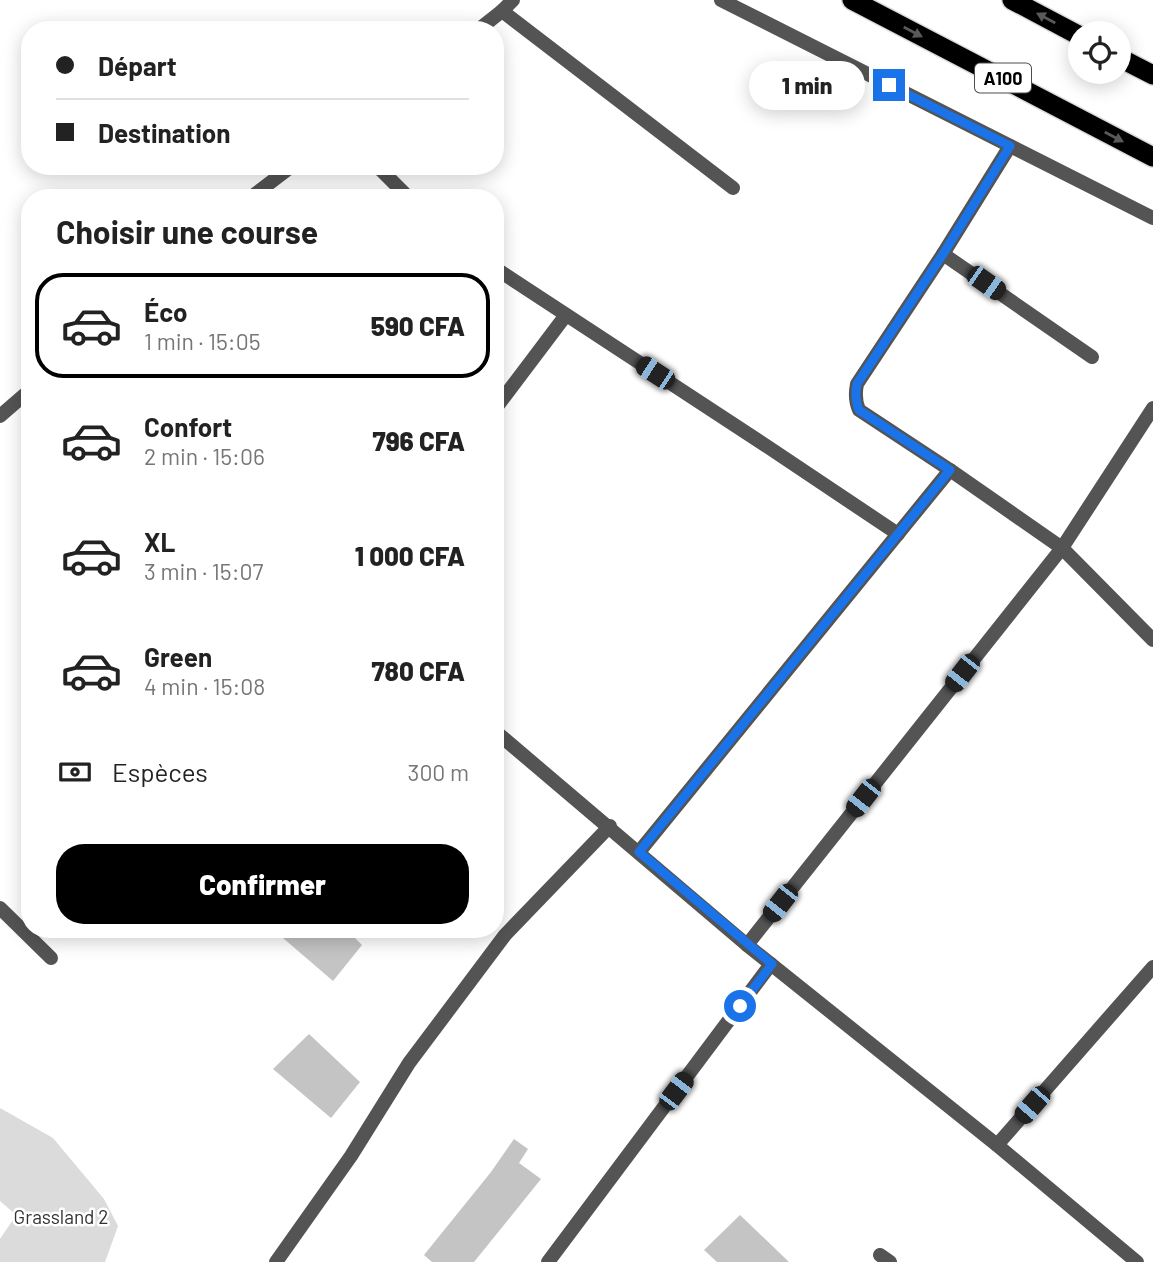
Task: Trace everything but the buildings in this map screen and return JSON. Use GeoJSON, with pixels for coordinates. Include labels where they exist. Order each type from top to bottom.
{"type":"FeatureCollection","features":[{"type":"Feature","properties":{"kind":"highway","name":"A100"},"geometry":{"type":"LineString","coordinates":[[852,0],[1153,157]]}},
{"type":"Feature","properties":{"kind":"highway"},"geometry":{"type":"LineString","coordinates":[[1012,0],[1068,30]]}},
{"type":"Feature","properties":{"kind":"highway"},"geometry":{"type":"LineString","coordinates":[[1131,64],[1153,75]]}},
{"type":"Feature","properties":{"kind":"street"},"geometry":{"type":"LineString","coordinates":[[489,21],[513,0]]}},
{"type":"Feature","properties":{"kind":"street"},"geometry":{"type":"LineString","coordinates":[[721,0],[1153,218]]}},
{"type":"Feature","properties":{"kind":"street"},"geometry":{"type":"LineString","coordinates":[[502,11],[733,188]]}},
{"type":"Feature","properties":{"kind":"street"},"geometry":{"type":"LineString","coordinates":[[1010,146],[857,384],[855,402],[859,410],[1062,548],[1153,640]]}},
{"type":"Feature","properties":{"kind":"street"},"geometry":{"type":"LineString","coordinates":[[262,189],[280,175]]}},
{"type":"Feature","properties":{"kind":"street"},"geometry":{"type":"LineString","coordinates":[[386,175],[400,189]]}},
{"type":"Feature","properties":{"kind":"street"},"geometry":{"type":"LineString","coordinates":[[943,254],[1092,357]]}},
{"type":"Feature","properties":{"kind":"street"},"geometry":{"type":"LineString","coordinates":[[504,274],[898,534]]}},
{"type":"Feature","properties":{"kind":"street"},"geometry":{"type":"LineString","coordinates":[[504,397],[566,315]]}},
{"type":"Feature","properties":{"kind":"street"},"geometry":{"type":"LineString","coordinates":[[0,416],[21,398]]}},
{"type":"Feature","properties":{"kind":"street"},"geometry":{"type":"LineString","coordinates":[[747,945],[1062,548],[1153,408]]}},
{"type":"Feature","properties":{"kind":"street"},"geometry":{"type":"LineString","coordinates":[[639,852],[950,470]]}},
{"type":"Feature","properties":{"kind":"street"},"geometry":{"type":"LineString","coordinates":[[504,739],[747,945],[997,1145],[1137,1262]]}},
{"type":"Feature","properties":{"kind":"street"},"geometry":{"type":"LineString","coordinates":[[504,936],[610,827]]}},
{"type":"Feature","properties":{"kind":"street"},"geometry":{"type":"LineString","coordinates":[[0,908],[21,929]]}},
{"type":"Feature","properties":{"kind":"street"},"geometry":{"type":"LineString","coordinates":[[31,938],[51,958]]}},
{"type":"Feature","properties":{"kind":"street"},"geometry":{"type":"LineString","coordinates":[[276,1262],[351,1156],[409,1063],[503,938]]}},
{"type":"Feature","properties":{"kind":"street"},"geometry":{"type":"LineString","coordinates":[[548,1262],[772,964]]}},
{"type":"Feature","properties":{"kind":"street"},"geometry":{"type":"LineString","coordinates":[[997,1145],[1153,967]]}},
{"type":"Feature","properties":{"kind":"green space","name":"Grassland 2"},"geometry":{"type":"Polygon","coordinates":[[[0,1108],[53,1138],[104,1199],[118,1226],[105,1262],[0,1262],[0,1239],[16,1215],[0,1201],[0,1108]]]}},
{"type":"Feature","properties":{"kind":"route"},"geometry":{"type":"LineString","coordinates":[[740,1006],[772,964],[639,852],[950,470],[859,410],[855,402],[857,384],[1010,146],[889,85]]}}]}
